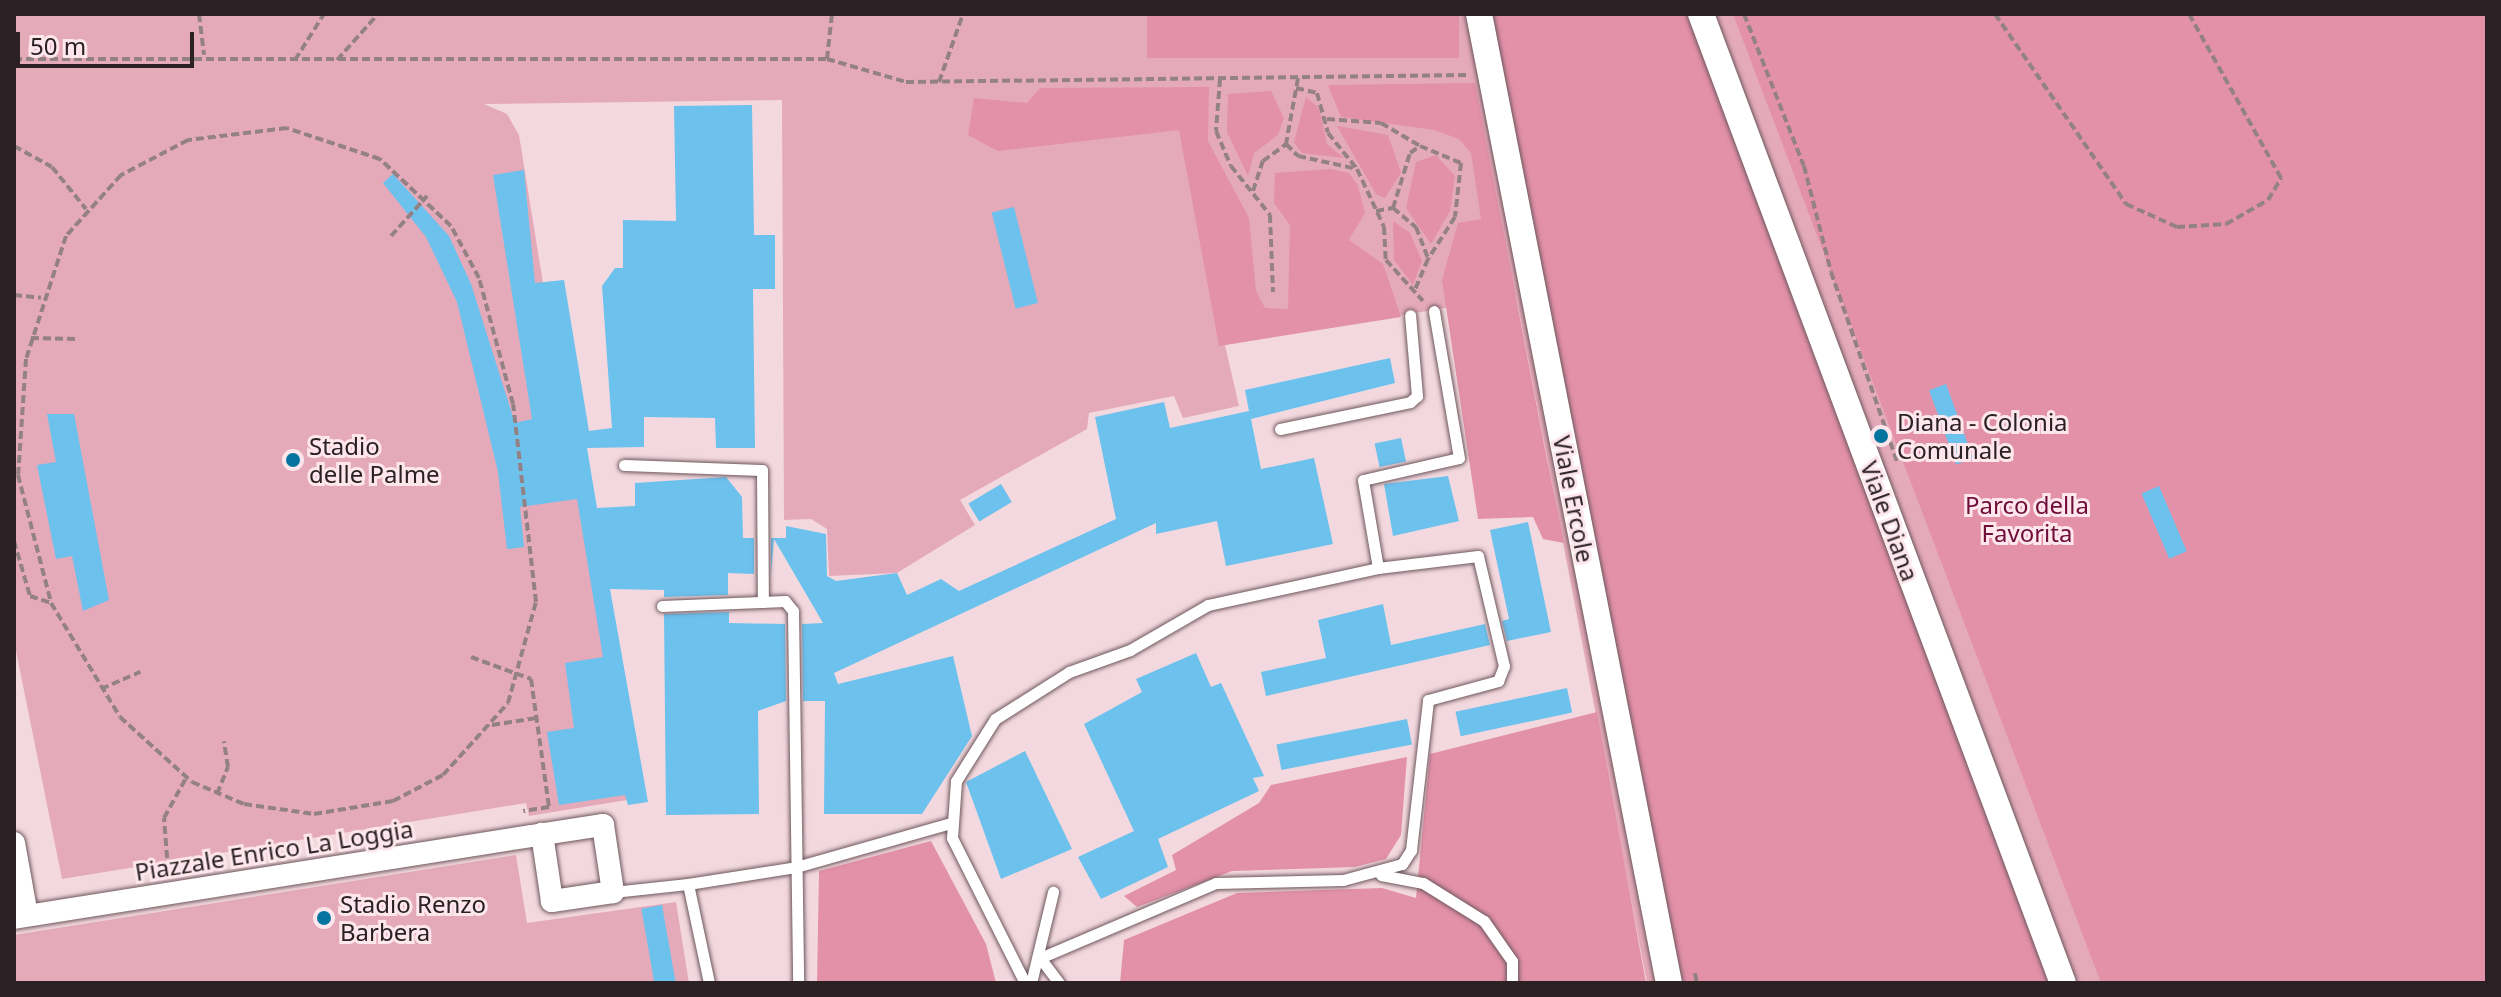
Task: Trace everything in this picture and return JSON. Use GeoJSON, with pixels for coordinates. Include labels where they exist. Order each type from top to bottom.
{"type":"FeatureCollection","features":[{"type":"Feature","properties":{"kind":"street","name":"Viale Ercole"},"geometry":{"type":"LineString","coordinates":[[1479,14],[1669,983]]}},
{"type":"Feature","properties":{"kind":"street","name":"Viale Diana"},"geometry":{"type":"LineString","coordinates":[[1701,14],[2063,983]]}},
{"type":"Feature","properties":{"kind":"street","name":"Piazzale Enrico La Loggia"},"geometry":{"type":"LineString","coordinates":[[21,916],[603,825],[613,892]]}},
{"type":"Feature","properties":{"kind":"street"},"geometry":{"type":"LineString","coordinates":[[542,834],[552,901],[613,892]]}},
{"type":"Feature","properties":{"kind":"street"},"geometry":{"type":"LineString","coordinates":[[14,843],[21,916]]}},
{"type":"Feature","properties":{"kind":"lane"},"geometry":{"type":"LineString","coordinates":[[1378,568],[1363,480],[1459,458],[1434,311]]}},
{"type":"Feature","properties":{"kind":"lane"},"geometry":{"type":"LineString","coordinates":[[1280,429],[1410,402],[1417,396],[1410,315]]}},
{"type":"Feature","properties":{"kind":"lane"},"geometry":{"type":"LineString","coordinates":[[624,465],[762,470],[763,602]]}},
{"type":"Feature","properties":{"kind":"lane"},"geometry":{"type":"LineString","coordinates":[[1025,983],[950,823],[956,781],[995,719],[1026,694],[1130,650],[1208,605],[1378,568],[1478,556],[1504,666],[1498,681],[1428,700],[1411,850],[1381,875]]}},
{"type":"Feature","properties":{"kind":"lane"},"geometry":{"type":"LineString","coordinates":[[662,606],[785,601],[793,611],[798,983]]}},
{"type":"Feature","properties":{"kind":"lane"},"geometry":{"type":"LineString","coordinates":[[613,892],[796,867],[950,823]]}},
{"type":"Feature","properties":{"kind":"lane"},"geometry":{"type":"LineString","coordinates":[[1040,958],[1216,883],[1381,875],[1423,883],[1484,921],[1512,961],[1512,983]]}},
{"type":"Feature","properties":{"kind":"lane"},"geometry":{"type":"LineString","coordinates":[[688,884],[709,983]]}},
{"type":"Feature","properties":{"kind":"lane"},"geometry":{"type":"LineString","coordinates":[[1031,983],[1040,958],[1053,892]]}},
{"type":"Feature","properties":{"kind":"lane"},"geometry":{"type":"LineString","coordinates":[[1040,958],[1059,983]]}},
{"type":"Feature","properties":{"kind":"path"},"geometry":{"type":"LineString","coordinates":[[199,14],[204,56]]}},
{"type":"Feature","properties":{"kind":"path"},"geometry":{"type":"LineString","coordinates":[[295,60],[324,14]]}},
{"type":"Feature","properties":{"kind":"path"},"geometry":{"type":"LineString","coordinates":[[337,60],[378,14]]}},
{"type":"Feature","properties":{"kind":"path"},"geometry":{"type":"LineString","coordinates":[[827,59],[832,14]]}},
{"type":"Feature","properties":{"kind":"path"},"geometry":{"type":"LineString","coordinates":[[939,82],[963,14]]}},
{"type":"Feature","properties":{"kind":"path"},"geometry":{"type":"LineString","coordinates":[[1744,14],[1768,87],[1790,125],[1831,272],[1903,478]]}},
{"type":"Feature","properties":{"kind":"path"},"geometry":{"type":"LineString","coordinates":[[1995,14],[2126,204],[2177,227],[2226,224],[2268,200],[2281,178],[2189,14]]}},
{"type":"Feature","properties":{"kind":"path"},"geometry":{"type":"LineString","coordinates":[[14,59],[204,56],[295,60],[827,59],[906,82],[1491,76]]}},
{"type":"Feature","properties":{"kind":"path"},"geometry":{"type":"LineString","coordinates":[[1253,191],[1263,161],[1286,144],[1298,78]]}},
{"type":"Feature","properties":{"kind":"path"},"geometry":{"type":"LineString","coordinates":[[1220,79],[1216,131],[1270,215],[1273,292]]}},
{"type":"Feature","properties":{"kind":"path"},"geometry":{"type":"LineString","coordinates":[[1296,88],[1317,93],[1327,119],[1328,133],[1357,169],[1376,211],[1386,260],[1434,311]]}},
{"type":"Feature","properties":{"kind":"path"},"geometry":{"type":"LineString","coordinates":[[1327,119],[1381,123],[1420,146],[1461,163],[1455,217],[1428,259],[1414,293]]}},
{"type":"Feature","properties":{"kind":"path"},"geometry":{"type":"LineString","coordinates":[[256,128],[350,144],[427,196],[479,278],[513,404],[536,566],[520,674],[492,725],[443,775],[367,808],[290,813],[217,794],[186,778],[141,741],[101,689],[51,603],[23,503],[15,439],[31,338],[41,298],[86,209],[154,154],[221,131],[256,128]]}},
{"type":"Feature","properties":{"kind":"path"},"geometry":{"type":"LineString","coordinates":[[1286,144],[1298,156],[1357,169]]}},
{"type":"Feature","properties":{"kind":"path"},"geometry":{"type":"LineString","coordinates":[[14,146],[52,167],[86,209]]}},
{"type":"Feature","properties":{"kind":"path"},"geometry":{"type":"LineString","coordinates":[[1393,208],[1410,153],[1420,146]]}},
{"type":"Feature","properties":{"kind":"path"},"geometry":{"type":"LineString","coordinates":[[391,236],[427,196]]}},
{"type":"Feature","properties":{"kind":"path"},"geometry":{"type":"LineString","coordinates":[[1376,211],[1393,208],[1416,227],[1428,259]]}},
{"type":"Feature","properties":{"kind":"path"},"geometry":{"type":"LineString","coordinates":[[14,295],[41,298]]}},
{"type":"Feature","properties":{"kind":"path"},"geometry":{"type":"LineString","coordinates":[[31,338],[77,339]]}},
{"type":"Feature","properties":{"kind":"path"},"geometry":{"type":"LineString","coordinates":[[14,541],[30,596],[51,603]]}},
{"type":"Feature","properties":{"kind":"path"},"geometry":{"type":"LineString","coordinates":[[471,657],[531,679],[549,807],[523,811]]}},
{"type":"Feature","properties":{"kind":"path"},"geometry":{"type":"LineString","coordinates":[[101,689],[140,672]]}},
{"type":"Feature","properties":{"kind":"path"},"geometry":{"type":"LineString","coordinates":[[492,725],[536,718]]}},
{"type":"Feature","properties":{"kind":"path"},"geometry":{"type":"LineString","coordinates":[[217,794],[228,767],[224,741]]}},
{"type":"Feature","properties":{"kind":"path"},"geometry":{"type":"LineString","coordinates":[[168,870],[164,818],[186,778]]}},
{"type":"Feature","properties":{"kind":"green space","name":"Parco della Favorita"},"geometry":{"type":"Polygon","coordinates":[[[14,14],[2487,14],[2487,983],[1647,983],[1516,296],[1225,345],[1239,406],[1183,418],[1174,396],[1089,413],[1087,429],[960,500],[975,525],[897,573],[829,576],[827,529],[811,519],[784,520],[782,100],[484,104],[507,114],[519,135],[627,800],[529,816],[526,803],[62,879],[14,641],[14,14]]]}},
{"type":"Feature","properties":{"kind":"green space"},"geometry":{"type":"Polygon","coordinates":[[[1147,14],[1459,14],[1459,58],[1147,58],[1147,14]]]}},
{"type":"Feature","properties":{"kind":"green space"},"geometry":{"type":"Polygon","coordinates":[[[1490,14],[1689,14],[2049,983],[1681,983],[1490,14]]]}},
{"type":"Feature","properties":{"kind":"green space"},"geometry":{"type":"Polygon","coordinates":[[[1733,14],[2487,14],[2487,983],[2101,983],[1733,14]]]}},
{"type":"Feature","properties":{"kind":"green space"},"geometry":{"type":"Polygon","coordinates":[[[1475,83],[1564,543],[1543,539],[1533,517],[1478,519],[1442,280],[1458,223],[1481,219],[1471,153],[1459,139],[1434,130],[1341,117],[1328,85],[1475,83]]]}},
{"type":"Feature","properties":{"kind":"green space"},"geometry":{"type":"Polygon","coordinates":[[[1209,87],[1208,141],[1249,218],[1256,291],[1265,308],[1288,309],[1290,225],[1274,203],[1275,173],[1331,169],[1349,173],[1358,186],[1365,213],[1349,240],[1383,264],[1401,317],[1219,346],[1179,130],[998,151],[968,135],[974,98],[1027,103],[1040,88],[1209,87]]]}},
{"type":"Feature","properties":{"kind":"green space"},"geometry":{"type":"Polygon","coordinates":[[[1271,91],[1284,118],[1278,135],[1254,153],[1248,176],[1227,132],[1228,94],[1271,91]]]}},
{"type":"Feature","properties":{"kind":"green space"},"geometry":{"type":"Polygon","coordinates":[[[1306,97],[1319,108],[1327,144],[1344,158],[1302,153],[1294,142],[1306,97]]]}},
{"type":"Feature","properties":{"kind":"green space"},"geometry":{"type":"Polygon","coordinates":[[[1337,126],[1388,135],[1401,173],[1385,198],[1376,194],[1337,126]]]}},
{"type":"Feature","properties":{"kind":"green space"},"geometry":{"type":"Polygon","coordinates":[[[1436,155],[1455,176],[1450,211],[1431,244],[1406,208],[1416,162],[1436,155]]]}},
{"type":"Feature","properties":{"kind":"green space"},"geometry":{"type":"Polygon","coordinates":[[[1393,221],[1410,233],[1422,261],[1413,285],[1394,260],[1393,221]]]}},
{"type":"Feature","properties":{"kind":"green space"},"geometry":{"type":"Polygon","coordinates":[[[1597,712],[1646,983],[1120,983],[1124,940],[1237,893],[1382,888],[1416,898],[1430,754],[1597,712]]]}},
{"type":"Feature","properties":{"kind":"green space"},"geometry":{"type":"Polygon","coordinates":[[[1407,757],[1401,835],[1386,859],[1355,867],[1232,871],[1137,907],[1124,896],[1176,870],[1172,855],[1259,803],[1271,785],[1407,757]]]}},
{"type":"Feature","properties":{"kind":"green space"},"geometry":{"type":"Polygon","coordinates":[[[931,841],[986,944],[996,983],[817,983],[819,871],[931,841]]]}},
{"type":"Feature","properties":{"kind":"green space","name":"Stadio Renzo Barbera"},"geometry":{"type":"Polygon","coordinates":[[[516,855],[527,923],[676,902],[689,983],[14,983],[14,935],[516,855]]]}},
{"type":"Feature","properties":{"kind":"building"},"geometry":{"type":"Polygon","coordinates":[[[752,105],[754,235],[775,235],[775,289],[753,289],[755,448],[716,448],[715,418],[644,417],[644,447],[587,448],[597,508],[635,506],[635,483],[726,477],[742,497],[743,538],[754,538],[754,574],[728,573],[728,595],[664,597],[664,590],[610,589],[648,802],[628,805],[625,795],[559,805],[547,732],[574,728],[565,663],[603,657],[577,499],[520,507],[524,547],[507,549],[498,472],[457,302],[426,237],[383,183],[393,174],[449,236],[471,284],[515,423],[532,419],[493,175],[524,170],[535,283],[564,280],[589,431],[612,428],[602,286],[615,268],[623,268],[623,220],[676,221],[674,106],[752,105]]]}},
{"type":"Feature","properties":{"kind":"building"},"geometry":{"type":"Polygon","coordinates":[[[1014,207],[1038,303],[1016,309],[992,213],[1014,207]]]}},
{"type":"Feature","properties":{"kind":"building"},"geometry":{"type":"Polygon","coordinates":[[[1390,358],[1395,383],[1251,419],[1261,469],[1314,458],[1333,544],[1226,566],[1217,521],[1156,534],[1156,523],[834,673],[838,684],[953,656],[972,736],[922,814],[824,814],[825,701],[803,701],[802,624],[823,623],[774,539],[771,574],[771,538],[786,538],[786,526],[826,534],[827,576],[836,581],[897,573],[907,595],[941,579],[959,591],[1116,519],[1095,417],[1164,402],[1170,428],[1249,411],[1245,390],[1390,358]]]}},
{"type":"Feature","properties":{"kind":"building"},"geometry":{"type":"Polygon","coordinates":[[[1946,384],[1973,458],[1956,464],[1929,390],[1946,384]]]}},
{"type":"Feature","properties":{"kind":"building"},"geometry":{"type":"Polygon","coordinates":[[[47,414],[74,414],[109,600],[83,611],[72,556],[56,559],[37,465],[56,462],[47,414]]]}},
{"type":"Feature","properties":{"kind":"building"},"geometry":{"type":"Polygon","coordinates":[[[1401,438],[1406,461],[1380,467],[1375,444],[1401,438]]]}},
{"type":"Feature","properties":{"kind":"building"},"geometry":{"type":"Polygon","coordinates":[[[1448,476],[1459,521],[1393,536],[1384,484],[1448,476]]]}},
{"type":"Feature","properties":{"kind":"building"},"geometry":{"type":"Polygon","coordinates":[[[1001,484],[1012,502],[979,522],[968,504],[1001,484]]]}},
{"type":"Feature","properties":{"kind":"building"},"geometry":{"type":"Polygon","coordinates":[[[2159,486],[2187,551],[2169,559],[2142,493],[2159,486]]]}},
{"type":"Feature","properties":{"kind":"building"},"geometry":{"type":"Polygon","coordinates":[[[1528,522],[1551,632],[1507,641],[1502,621],[1509,619],[1490,530],[1528,522]]]}},
{"type":"Feature","properties":{"kind":"building"},"geometry":{"type":"Polygon","coordinates":[[[1383,604],[1391,645],[1485,624],[1490,645],[1266,696],[1261,672],[1326,658],[1318,620],[1383,604]]]}},
{"type":"Feature","properties":{"kind":"building"},"geometry":{"type":"Polygon","coordinates":[[[729,612],[729,623],[785,624],[786,701],[758,711],[759,814],[666,815],[664,614],[729,612]]]}},
{"type":"Feature","properties":{"kind":"building"},"geometry":{"type":"Polygon","coordinates":[[[1196,653],[1211,687],[1221,683],[1264,776],[1253,778],[1259,791],[1158,839],[1168,867],[1101,899],[1078,857],[1134,831],[1084,724],[1142,692],[1136,679],[1196,653]]]}},
{"type":"Feature","properties":{"kind":"building"},"geometry":{"type":"Polygon","coordinates":[[[1567,688],[1572,712],[1461,736],[1455,712],[1567,688]]]}},
{"type":"Feature","properties":{"kind":"building"},"geometry":{"type":"Polygon","coordinates":[[[1407,719],[1412,745],[1281,770],[1276,744],[1407,719]]]}},
{"type":"Feature","properties":{"kind":"building"},"geometry":{"type":"Polygon","coordinates":[[[1025,751],[1072,849],[1001,879],[966,782],[1025,751]]]}},
{"type":"Feature","properties":{"kind":"building"},"geometry":{"type":"Polygon","coordinates":[[[662,905],[676,983],[654,983],[641,909],[662,905]]]}},
{"type":"Feature","properties":{"kind":"place","name":"Diana - Colonia Comunale"},"geometry":{"type":"Point","coordinates":[1881,436]}},
{"type":"Feature","properties":{"kind":"place","name":"Stadio delle Palme"},"geometry":{"type":"Point","coordinates":[293,460]}},
{"type":"Feature","properties":{"kind":"place","name":"Stadio Renzo Barbera"},"geometry":{"type":"Point","coordinates":[324,918]}}]}
